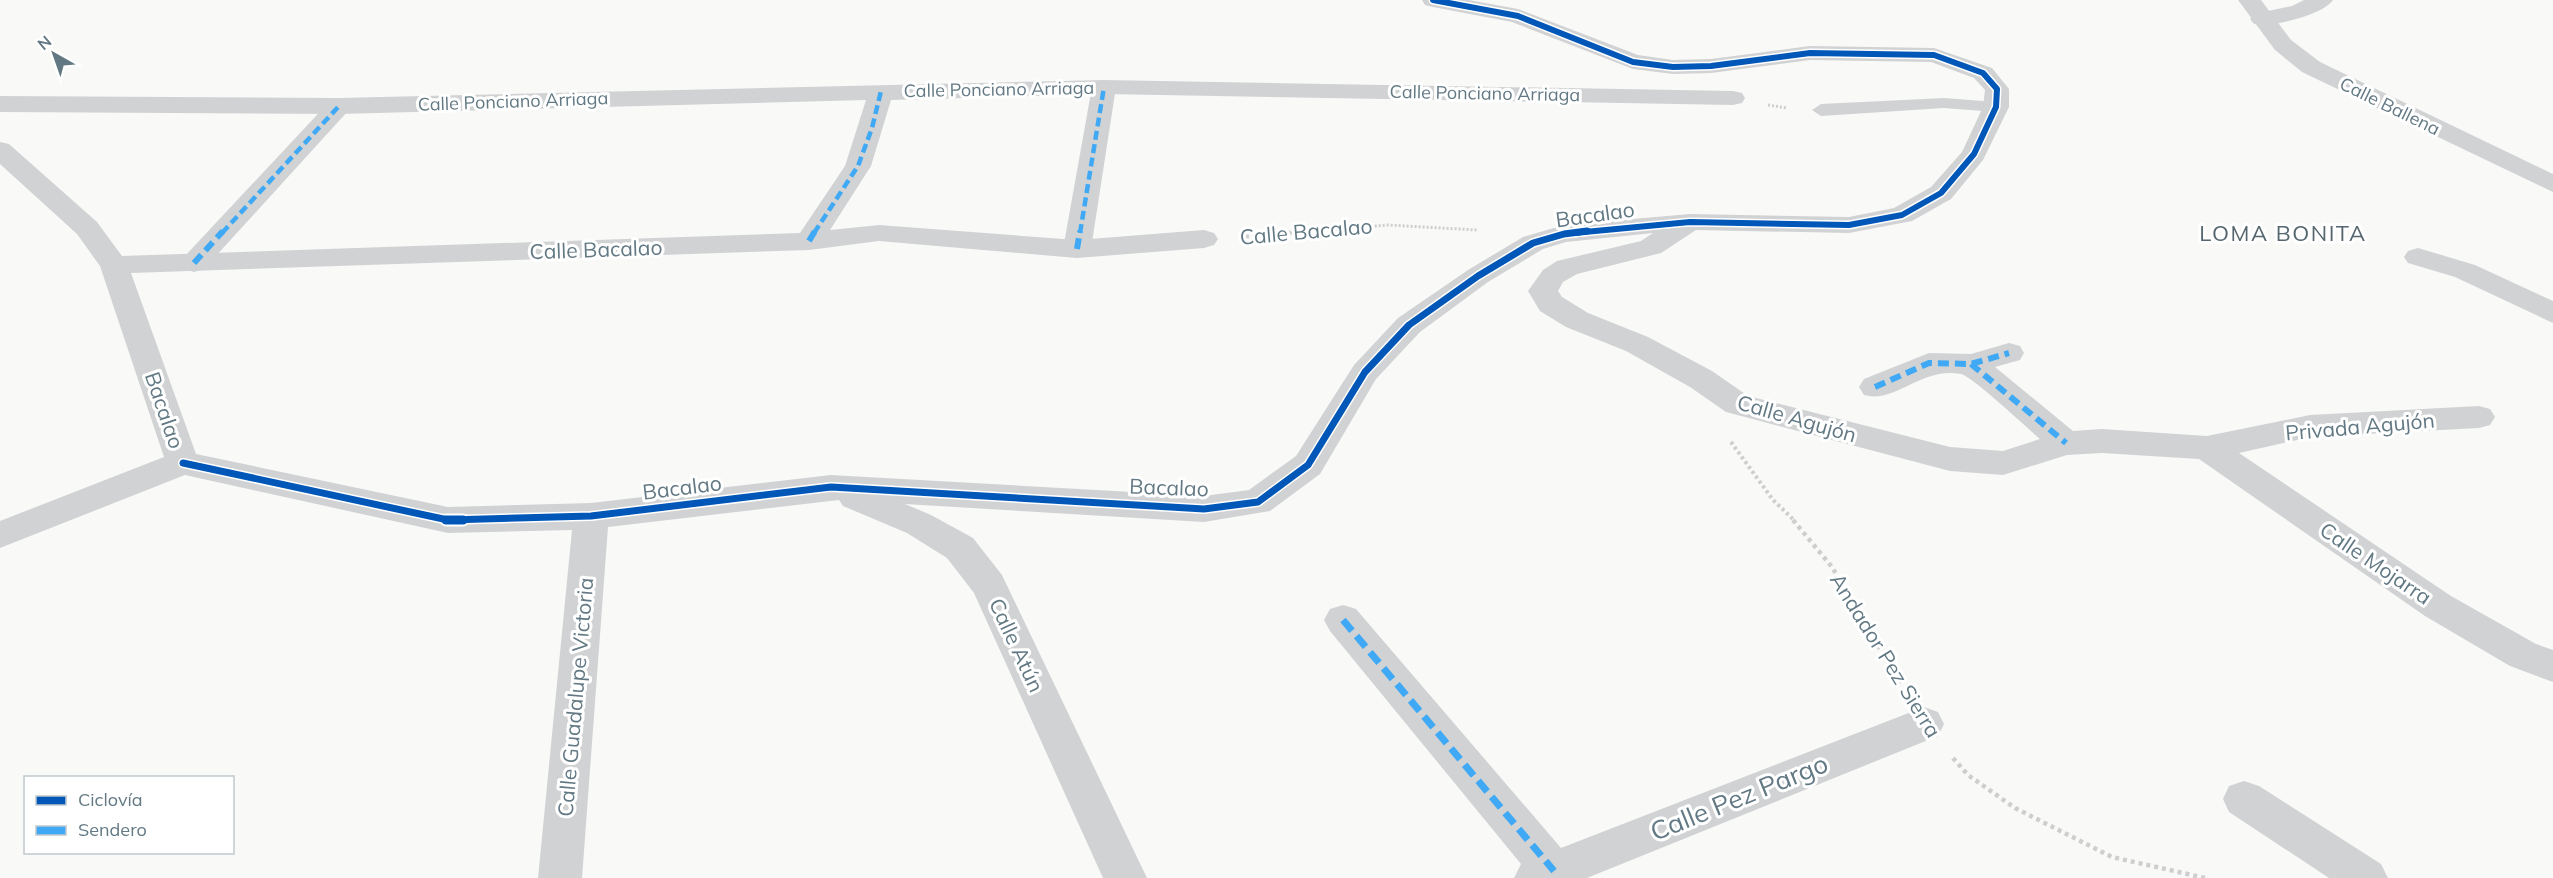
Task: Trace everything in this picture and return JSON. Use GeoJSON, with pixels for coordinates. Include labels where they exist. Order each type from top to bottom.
{"type":"FeatureCollection","features":[{"type":"Feature","properties":{"kind":"street"},"geometry":{"type":"LineString","coordinates":[[1433,0],[1518,16],[1633,62],[1673,67],[1711,66],[1810,53],[1934,55],[1983,74],[1997,89],[1996,107]]}},
{"type":"Feature","properties":{"kind":"street"},"geometry":{"type":"LineString","coordinates":[[2256,9],[2299,11],[2322,0]]}},
{"type":"Feature","properties":{"kind":"street","name":"Calle Ballena"},"geometry":{"type":"LineString","coordinates":[[2256,9],[2283,45],[2311,66],[2553,184]]}},
{"type":"Feature","properties":{"kind":"street"},"geometry":{"type":"LineString","coordinates":[[1077,249],[1104,87]]}},
{"type":"Feature","properties":{"kind":"street","name":"Calle Ponciano Arriaga"},"geometry":{"type":"LineString","coordinates":[[0,104],[339,106],[1104,87],[1733,98]]}},
{"type":"Feature","properties":{"kind":"street"},"geometry":{"type":"LineString","coordinates":[[809,241],[858,166],[872,128],[881,91]]}},
{"type":"Feature","properties":{"kind":"street"},"geometry":{"type":"LineString","coordinates":[[194,263],[339,106]]}},
{"type":"Feature","properties":{"kind":"street","name":"Bacalao"},"geometry":{"type":"LineString","coordinates":[[0,150],[87,228],[114,265],[183,463],[448,520],[591,516],[831,487],[1204,509],[1258,502],[1308,465],[1365,372],[1409,325],[1478,276],[1533,243],[1564,234],[1690,222],[1850,225],[1902,215],[1941,193],[1974,154],[1996,107]]}},
{"type":"Feature","properties":{"kind":"street","name":"Calle Agujón"},"geometry":{"type":"LineString","coordinates":[[1690,222],[1651,248],[1567,267],[1553,276],[1543,291],[1551,304],[1577,320],[1637,344],[1701,379],[1737,404],[1950,459],[2003,463],[2066,443],[2102,441],[2207,448]]}},
{"type":"Feature","properties":{"kind":"street","name":"Calle Bacalao"},"geometry":{"type":"LineString","coordinates":[[114,265],[809,241],[879,233],[1077,249],[1204,239]]}},
{"type":"Feature","properties":{"kind":"street"},"geometry":{"type":"LineString","coordinates":[[2418,257],[2465,272],[2553,313]]}},
{"type":"Feature","properties":{"kind":"street"},"geometry":{"type":"LineString","coordinates":[[1875,387],[1929,363],[1971,364],[2009,353]]}},
{"type":"Feature","properties":{"kind":"street"},"geometry":{"type":"LineString","coordinates":[[1971,364],[2066,443]]}},
{"type":"Feature","properties":{"kind":"street","name":"Privada Agujón"},"geometry":{"type":"LineString","coordinates":[[2207,448],[2310,426],[2479,417]]}},
{"type":"Feature","properties":{"kind":"street","name":"Calle Mojarra"},"geometry":{"type":"LineString","coordinates":[[2207,448],[2438,606],[2523,655],[2553,666]]}},
{"type":"Feature","properties":{"kind":"street"},"geometry":{"type":"LineString","coordinates":[[0,535],[183,463]]}},
{"type":"Feature","properties":{"kind":"street","name":"Calle Atún"},"geometry":{"type":"LineString","coordinates":[[831,487],[920,524],[960,548],[989,585],[1125,878]]}},
{"type":"Feature","properties":{"kind":"street","name":"Calle Guadalupe Victoria"},"geometry":{"type":"LineString","coordinates":[[560,878],[591,516]]}},
{"type":"Feature","properties":{"kind":"street","name":"Calle Pez Pargo"},"geometry":{"type":"LineString","coordinates":[[1343,620],[1545,874],[1924,724]]}},
{"type":"Feature","properties":{"kind":"street"},"geometry":{"type":"LineString","coordinates":[[2244,799],[2366,878]]}},
{"type":"Feature","properties":{"kind":"lane"},"geometry":{"type":"LineString","coordinates":[[1821,110],[1944,103],[1996,107]]}},
{"type":"Feature","properties":{"kind":"path"},"geometry":{"type":"LineString","coordinates":[[1733,98],[1747,99],[1774,107],[1821,110]]}},
{"type":"Feature","properties":{"kind":"marked path"},"geometry":{"type":"LineString","coordinates":[[1077,249],[1104,87]]}},
{"type":"Feature","properties":{"kind":"marked path"},"geometry":{"type":"LineString","coordinates":[[809,241],[858,166],[872,128],[881,91]]}},
{"type":"Feature","properties":{"kind":"marked path"},"geometry":{"type":"LineString","coordinates":[[194,263],[339,106]]}},
{"type":"Feature","properties":{"kind":"marked path"},"geometry":{"type":"LineString","coordinates":[[1875,387],[1929,363],[1971,364],[2009,353]]}},
{"type":"Feature","properties":{"kind":"marked path"},"geometry":{"type":"LineString","coordinates":[[1971,364],[2066,443]]}},
{"type":"Feature","properties":{"kind":"marked path"},"geometry":{"type":"LineString","coordinates":[[1343,620],[1554,871]]}},
{"type":"Feature","properties":{"kind":"cycle path"},"geometry":{"type":"LineString","coordinates":[[183,463],[448,520],[591,516],[831,487],[1204,509],[1258,502],[1308,465],[1365,372],[1409,325],[1478,276],[1533,243],[1564,234],[1690,222],[1849,225],[1902,215],[1941,193],[1974,154],[1996,107],[1997,89],[1983,73],[1934,55],[1810,53],[1711,66],[1673,67],[1633,62],[1518,16],[1433,0]]}},
{"type":"Feature","properties":{"kind":"district","name":"LOMA BONITA"},"geometry":{"type":"Point","coordinates":[2283,233]}}]}
